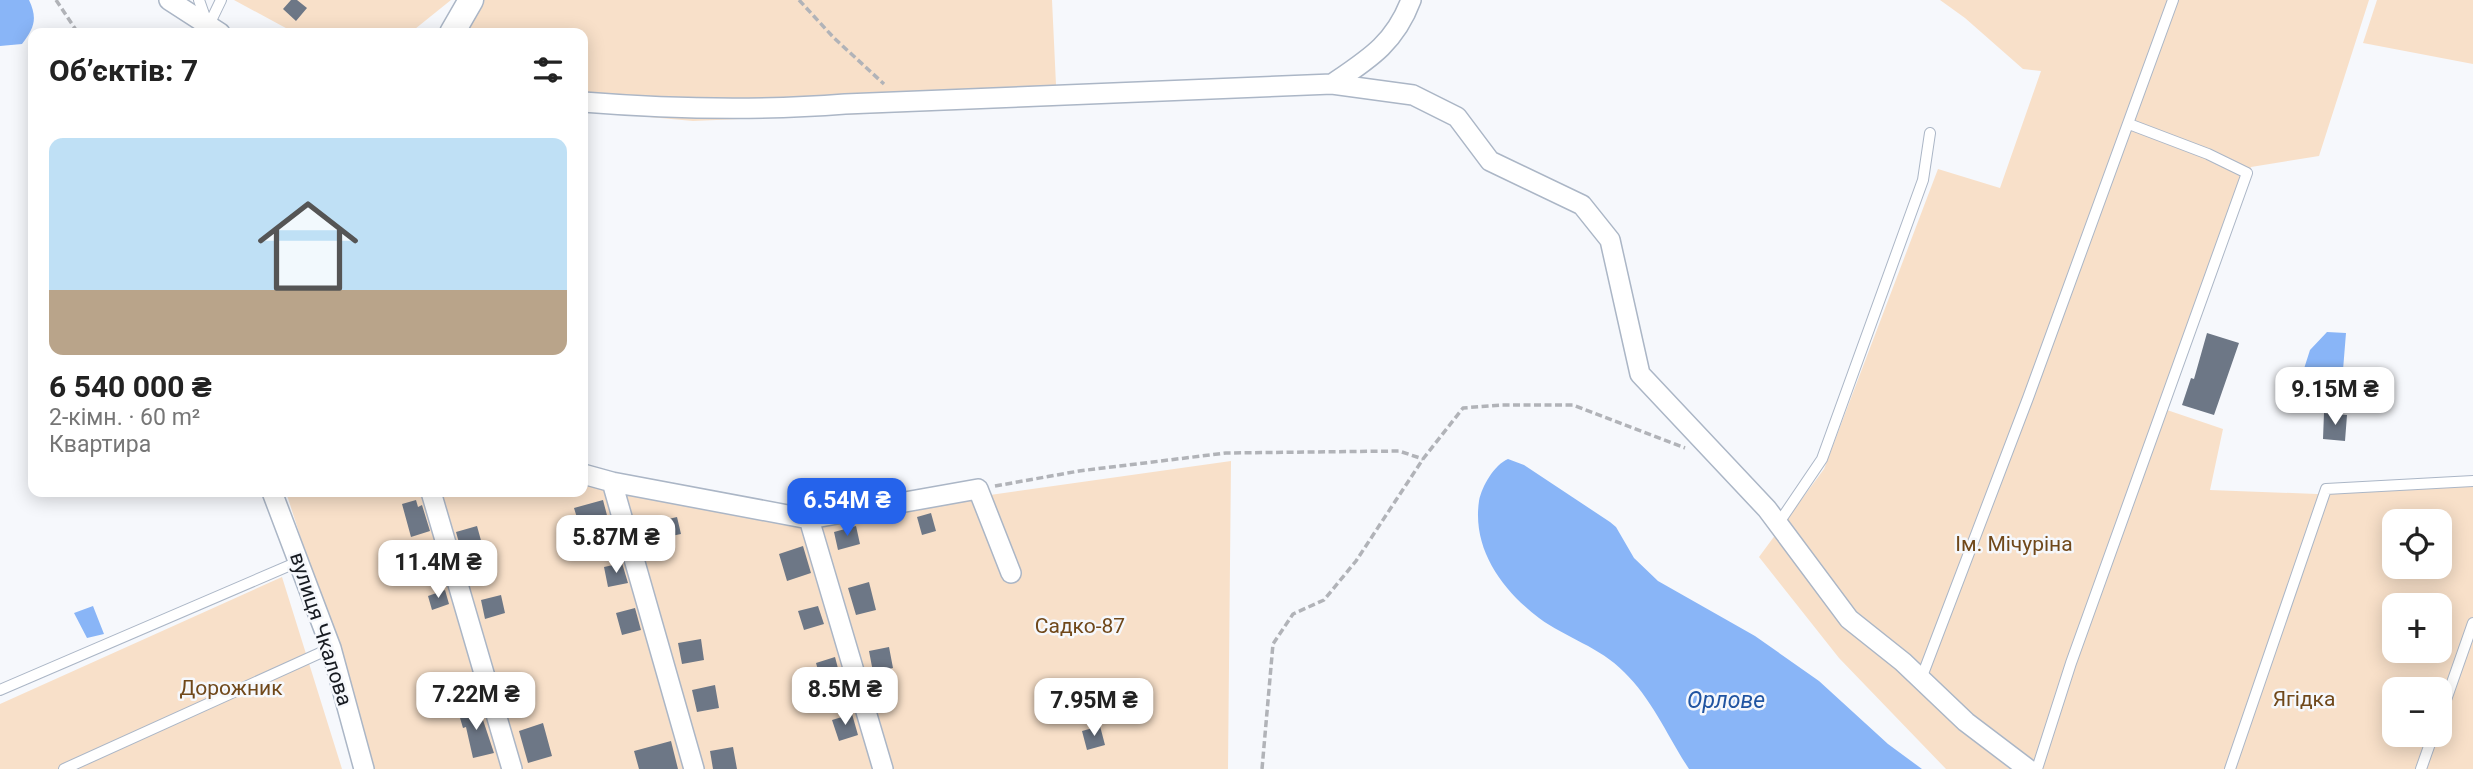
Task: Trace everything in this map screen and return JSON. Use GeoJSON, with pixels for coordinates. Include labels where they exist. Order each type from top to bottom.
{"type":"FeatureCollection","features":[{"type":"Feature","properties":{"kind":"street"},"geometry":{"type":"LineString","coordinates":[[169,0],[211,28]]}},
{"type":"Feature","properties":{"kind":"street"},"geometry":{"type":"LineString","coordinates":[[455,28],[471,0]]}},
{"type":"Feature","properties":{"kind":"street"},"geometry":{"type":"LineString","coordinates":[[1332,84],[1375,55],[1402,23],[1411,0]]}},
{"type":"Feature","properties":{"kind":"street"},"geometry":{"type":"LineString","coordinates":[[588,102],[732,110],[1332,84],[1413,95],[1457,117],[1490,161],[1582,205],[1610,240],[1640,374],[1778,524],[1849,619],[1921,679],[1966,722],[2028,769]]}},
{"type":"Feature","properties":{"kind":"street"},"geometry":{"type":"LineString","coordinates":[[588,475],[809,519],[978,489],[1011,573]]}},
{"type":"Feature","properties":{"kind":"street"},"geometry":{"type":"LineString","coordinates":[[612,482],[694,769]]}},
{"type":"Feature","properties":{"kind":"street","name":"вулиця Чкалова"},"geometry":{"type":"LineString","coordinates":[[274,497],[331,649],[364,769]]}},
{"type":"Feature","properties":{"kind":"street"},"geometry":{"type":"LineString","coordinates":[[432,497],[512,769]]}},
{"type":"Feature","properties":{"kind":"street"},"geometry":{"type":"LineString","coordinates":[[809,519],[883,769]]}},
{"type":"Feature","properties":{"kind":"lane"},"geometry":{"type":"LineString","coordinates":[[199,0],[213,28]]}},
{"type":"Feature","properties":{"kind":"lane"},"geometry":{"type":"LineString","coordinates":[[214,28],[221,0]]}},
{"type":"Feature","properties":{"kind":"lane"},"geometry":{"type":"LineString","coordinates":[[1921,679],[2129,124],[2172,0]]}},
{"type":"Feature","properties":{"kind":"lane"},"geometry":{"type":"LineString","coordinates":[[2037,769],[2071,663],[2247,173],[2208,154],[2129,124]]}},
{"type":"Feature","properties":{"kind":"lane"},"geometry":{"type":"LineString","coordinates":[[1778,524],[1822,459],[1923,180],[1930,133]]}},
{"type":"Feature","properties":{"kind":"lane"},"geometry":{"type":"LineString","coordinates":[[2230,769],[2326,489],[2473,481]]}},
{"type":"Feature","properties":{"kind":"lane"},"geometry":{"type":"LineString","coordinates":[[0,690],[300,561]]}},
{"type":"Feature","properties":{"kind":"lane"},"geometry":{"type":"LineString","coordinates":[[2452,683],[2473,623]]}},
{"type":"Feature","properties":{"kind":"lane"},"geometry":{"type":"LineString","coordinates":[[64,769],[331,649]]}},
{"type":"Feature","properties":{"kind":"lane"},"geometry":{"type":"LineString","coordinates":[[2421,769],[2429,747]]}},
{"type":"Feature","properties":{"kind":"path"},"geometry":{"type":"LineString","coordinates":[[57,0],[75,28]]}},
{"type":"Feature","properties":{"kind":"path"},"geometry":{"type":"LineString","coordinates":[[799,0],[834,38],[884,84],[895,88]]}},
{"type":"Feature","properties":{"kind":"path"},"geometry":{"type":"LineString","coordinates":[[1262,769],[1273,644],[1293,614],[1324,600],[1348,571],[1423,459],[1463,408],[1573,405],[1656,439],[1721,460]]}},
{"type":"Feature","properties":{"kind":"path"},"geometry":{"type":"LineString","coordinates":[[978,489],[1079,471],[1226,453],[1399,451],[1423,459]]}},
{"type":"Feature","properties":{"kind":"green space"},"geometry":{"type":"Polygon","coordinates":[[[234,0],[451,0],[416,28],[286,28],[234,0]]]}},
{"type":"Feature","properties":{"kind":"green space"},"geometry":{"type":"Polygon","coordinates":[[[479,0],[1052,0],[1057,106],[693,121],[588,111],[588,28],[464,28],[479,0]]]}},
{"type":"Feature","properties":{"kind":"green space","name":"Ім. Мічуріна"},"geometry":{"type":"Polygon","coordinates":[[[1940,0],[2369,0],[2319,156],[2251,167],[2167,410],[2223,429],[2210,490],[2317,494],[2473,485],[2473,769],[1946,769],[1839,658],[1759,557],[1824,469],[1938,169],[2000,188],[2041,71],[2023,69],[1965,18],[1940,0]]]}},
{"type":"Feature","properties":{"kind":"green space"},"geometry":{"type":"Polygon","coordinates":[[[2377,0],[2473,0],[2473,64],[2363,43],[2377,0]]]}},
{"type":"Feature","properties":{"kind":"green space","name":"Садко-87"},"geometry":{"type":"Polygon","coordinates":[[[1231,461],[1228,769],[375,769],[288,497],[588,497],[588,483],[804,526],[990,495],[1231,461]]]}},
{"type":"Feature","properties":{"kind":"green space","name":"Дорожник"},"geometry":{"type":"Polygon","coordinates":[[[282,577],[342,769],[0,769],[0,704],[282,577]]]}},
{"type":"Feature","properties":{"kind":"water"},"geometry":{"type":"Polygon","coordinates":[[[0,0],[29,0],[33,23],[31,28],[28,28],[28,35],[22,44],[0,46],[0,0]]]}},
{"type":"Feature","properties":{"kind":"water"},"geometry":{"type":"Polygon","coordinates":[[[2327,332],[2346,333],[2340,407],[2293,403],[2310,350],[2327,332]]]}},
{"type":"Feature","properties":{"kind":"water","name":"Орлове"},"geometry":{"type":"Polygon","coordinates":[[[1508,459],[1524,465],[1610,522],[1616,527],[1634,558],[1658,581],[1755,636],[1819,681],[1888,744],[1922,769],[1689,769],[1651,706],[1624,672],[1594,649],[1539,618],[1513,595],[1492,567],[1480,536],[1479,501],[1489,477],[1508,459]]]}},
{"type":"Feature","properties":{"kind":"water"},"geometry":{"type":"Polygon","coordinates":[[[93,606],[104,634],[87,638],[74,613],[93,606]]]}},
{"type":"Feature","properties":{"kind":"building"},"geometry":{"type":"Polygon","coordinates":[[[291,0],[297,0],[307,8],[296,21],[283,9],[291,0]]]}},
{"type":"Feature","properties":{"kind":"building"},"geometry":{"type":"Polygon","coordinates":[[[2207,333],[2239,343],[2214,415],[2182,405],[2191,378],[2194,379],[2207,333]]]}},
{"type":"Feature","properties":{"kind":"building"},"geometry":{"type":"Polygon","coordinates":[[[2324,413],[2347,415],[2345,441],[2323,439],[2324,413]]]}},
{"type":"Feature","properties":{"kind":"building"},"geometry":{"type":"Polygon","coordinates":[[[416,500],[418,507],[422,505],[430,531],[411,537],[402,504],[416,500]]]}},
{"type":"Feature","properties":{"kind":"building"},"geometry":{"type":"Polygon","coordinates":[[[603,500],[609,523],[581,531],[574,508],[603,500]]]}},
{"type":"Feature","properties":{"kind":"building"},"geometry":{"type":"Polygon","coordinates":[[[931,513],[936,531],[922,535],[917,517],[931,513]]]}},
{"type":"Feature","properties":{"kind":"building"},"geometry":{"type":"Polygon","coordinates":[[[677,517],[681,534],[647,541],[643,525],[677,517]]]}},
{"type":"Feature","properties":{"kind":"building"},"geometry":{"type":"Polygon","coordinates":[[[477,526],[487,562],[466,568],[456,532],[477,526]]]}},
{"type":"Feature","properties":{"kind":"building"},"geometry":{"type":"Polygon","coordinates":[[[856,526],[860,544],[838,550],[834,532],[856,526]]]}},
{"type":"Feature","properties":{"kind":"building"},"geometry":{"type":"Polygon","coordinates":[[[803,546],[811,573],[787,581],[779,554],[803,546]]]}},
{"type":"Feature","properties":{"kind":"building"},"geometry":{"type":"Polygon","coordinates":[[[622,563],[628,583],[608,587],[604,567],[622,563]]]}},
{"type":"Feature","properties":{"kind":"building"},"geometry":{"type":"Polygon","coordinates":[[[869,582],[876,610],[856,615],[848,588],[869,582]]]}},
{"type":"Feature","properties":{"kind":"building"},"geometry":{"type":"Polygon","coordinates":[[[445,590],[449,604],[432,610],[428,596],[445,590]]]}},
{"type":"Feature","properties":{"kind":"building"},"geometry":{"type":"Polygon","coordinates":[[[501,595],[505,613],[485,619],[481,600],[501,595]]]}},
{"type":"Feature","properties":{"kind":"building"},"geometry":{"type":"Polygon","coordinates":[[[818,606],[824,624],[804,630],[798,611],[818,606]]]}},
{"type":"Feature","properties":{"kind":"building"},"geometry":{"type":"Polygon","coordinates":[[[635,608],[641,630],[622,635],[616,613],[635,608]]]}},
{"type":"Feature","properties":{"kind":"building"},"geometry":{"type":"Polygon","coordinates":[[[701,639],[704,660],[682,664],[678,643],[701,639]]]}},
{"type":"Feature","properties":{"kind":"building"},"geometry":{"type":"Polygon","coordinates":[[[889,647],[893,668],[873,672],[869,651],[889,647]]]}},
{"type":"Feature","properties":{"kind":"building"},"geometry":{"type":"Polygon","coordinates":[[[835,657],[839,672],[820,677],[816,663],[835,657]]]}},
{"type":"Feature","properties":{"kind":"building"},"geometry":{"type":"Polygon","coordinates":[[[715,685],[719,708],[697,712],[692,690],[715,685]]]}},
{"type":"Feature","properties":{"kind":"building"},"geometry":{"type":"Polygon","coordinates":[[[478,705],[494,753],[473,758],[466,727],[463,728],[458,711],[478,705]]]}},
{"type":"Feature","properties":{"kind":"building"},"geometry":{"type":"Polygon","coordinates":[[[852,714],[858,735],[839,741],[832,720],[852,714]]]}},
{"type":"Feature","properties":{"kind":"building"},"geometry":{"type":"Polygon","coordinates":[[[543,723],[552,756],[528,763],[519,731],[543,723]]]}},
{"type":"Feature","properties":{"kind":"building"},"geometry":{"type":"Polygon","coordinates":[[[1100,726],[1105,745],[1087,750],[1082,731],[1100,726]]]}},
{"type":"Feature","properties":{"kind":"building"},"geometry":{"type":"Polygon","coordinates":[[[671,741],[678,769],[639,769],[634,751],[671,741]]]}},
{"type":"Feature","properties":{"kind":"building"},"geometry":{"type":"Polygon","coordinates":[[[733,747],[737,769],[713,769],[710,751],[733,747]]]}},
{"type":"Feature","properties":{"kind":"park label","name":"Ягідка"},"geometry":{"type":"Point","coordinates":[2304,699]}}]}
